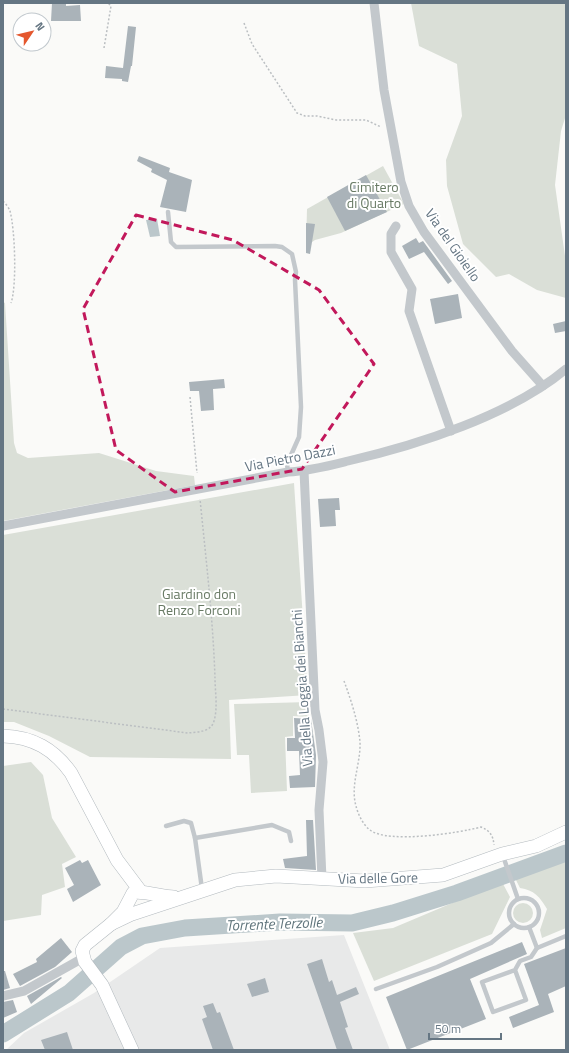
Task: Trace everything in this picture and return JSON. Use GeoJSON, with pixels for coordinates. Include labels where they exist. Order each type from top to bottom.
{"type":"FeatureCollection","features":[{"type":"Feature","properties":{"kind":"main road"},"geometry":{"type":"LineString","coordinates":[[3,736],[34,741],[48,749],[64,763],[117,860],[127,884],[132,908],[142,910],[149,902],[143,892],[117,860]]}},
{"type":"Feature","properties":{"kind":"main road","name":"Via delle Gore"},"geometry":{"type":"LineString","coordinates":[[111,924],[142,910],[241,879],[276,876],[365,881],[443,875],[536,846],[566,832]]}},
{"type":"Feature","properties":{"kind":"main road","name":"Via delle Gore"},"geometry":{"type":"LineString","coordinates":[[84,960],[82,953],[85,945],[111,924],[130,901],[133,893],[143,892],[166,897],[186,896]]}},
{"type":"Feature","properties":{"kind":"main road"},"geometry":{"type":"LineString","coordinates":[[84,960],[102,985],[132,1050]]}},
{"type":"Feature","properties":{"kind":"street","name":"Via del Gioiello"},"geometry":{"type":"LineString","coordinates":[[374,3],[384,90],[401,182],[409,206],[424,232],[512,351],[543,386]]}},
{"type":"Feature","properties":{"kind":"street"},"geometry":{"type":"LineString","coordinates":[[396,226],[391,234],[391,252],[412,289],[409,310],[450,431]]}},
{"type":"Feature","properties":{"kind":"street","name":"Via Pietro Dazzi"},"geometry":{"type":"LineString","coordinates":[[3,526],[288,472],[304,471],[376,455],[450,431],[525,398],[566,369]]}},
{"type":"Feature","properties":{"kind":"street","name":"Via della Loggia dei Bianchi"},"geometry":{"type":"LineString","coordinates":[[304,471],[315,710],[323,762],[319,810],[322,879]]}},
{"type":"Feature","properties":{"kind":"street"},"geometry":{"type":"LineString","coordinates":[[3,996],[24,991],[84,960]]}},
{"type":"Feature","properties":{"kind":"lane"},"geometry":{"type":"LineString","coordinates":[[168,212],[171,242],[176,247],[275,246],[282,247],[292,254],[296,272],[297,358],[301,407],[299,437],[287,464],[288,472]]}},
{"type":"Feature","properties":{"kind":"lane"},"geometry":{"type":"LineString","coordinates":[[166,826],[188,821],[193,827],[202,891]]}},
{"type":"Feature","properties":{"kind":"lane"},"geometry":{"type":"LineString","coordinates":[[195,838],[272,826],[289,832],[291,841]]}},
{"type":"Feature","properties":{"kind":"lane"},"geometry":{"type":"LineString","coordinates":[[501,858],[518,899]]}},
{"type":"Feature","properties":{"kind":"lane"},"geometry":{"type":"LineString","coordinates":[[528,898],[538,907],[538,917],[533,925],[529,927],[519,927],[511,921],[509,911],[510,906],[518,899],[528,898]]}},
{"type":"Feature","properties":{"kind":"lane"},"geometry":{"type":"LineString","coordinates":[[376,989],[438,967],[491,943],[514,924]]}},
{"type":"Feature","properties":{"kind":"lane"},"geometry":{"type":"LineString","coordinates":[[529,927],[537,948]]}},
{"type":"Feature","properties":{"kind":"lane"},"geometry":{"type":"LineString","coordinates":[[515,970],[526,1000],[493,1012],[482,982],[515,970],[520,961],[531,957],[537,948],[566,936]]}},
{"type":"Feature","properties":{"kind":"path"},"geometry":{"type":"LineString","coordinates":[[104,48],[111,6],[108,3]]}},
{"type":"Feature","properties":{"kind":"path"},"geometry":{"type":"LineString","coordinates":[[244,23],[252,44],[297,113],[305,116],[336,120],[366,120],[384,130],[391,127]]}},
{"type":"Feature","properties":{"kind":"path"},"geometry":{"type":"LineString","coordinates":[[3,201],[10,210],[12,223],[14,269],[13,298],[11,303]]}},
{"type":"Feature","properties":{"kind":"path"},"geometry":{"type":"LineString","coordinates":[[190,397],[197,473]]}},
{"type":"Feature","properties":{"kind":"path"},"geometry":{"type":"LineString","coordinates":[[3,709],[188,733],[204,731],[210,728],[214,722],[215,714],[214,665],[198,489]]}},
{"type":"Feature","properties":{"kind":"path"},"geometry":{"type":"LineString","coordinates":[[344,681],[358,723],[360,744],[355,780],[355,806],[362,820],[370,830],[383,834],[410,837],[481,827],[489,831],[493,837],[501,858]]}},
{"type":"Feature","properties":{"kind":"highlighted area"},"geometry":{"type":"Polygon","coordinates":[[[136,215],[233,240],[319,290],[374,364],[302,469],[175,492],[116,450],[83,309],[136,215]]]}},
{"type":"Feature","properties":{"kind":"shaded area"},"geometry":{"type":"Polygon","coordinates":[[[157,219],[160,236],[150,237],[146,220],[157,219]]]}},
{"type":"Feature","properties":{"kind":"shaded area"},"geometry":{"type":"Polygon","coordinates":[[[344,935],[390,1050],[6,1050],[24,1033],[94,993],[160,948],[344,935]]]}},
{"type":"Feature","properties":{"kind":"green space"},"geometry":{"type":"Polygon","coordinates":[[[411,3],[566,3],[566,115],[561,131],[555,185],[566,263],[566,298],[537,290],[509,274],[496,277],[463,244],[447,186],[446,160],[462,116],[457,64],[419,46],[411,3]]]}},
{"type":"Feature","properties":{"kind":"green space","name":"Cimitero di Quarto"},"geometry":{"type":"Polygon","coordinates":[[[383,166],[404,204],[341,233],[315,240],[306,246],[307,209],[383,166]]]}},
{"type":"Feature","properties":{"kind":"green space"},"geometry":{"type":"Polygon","coordinates":[[[3,302],[5,303],[14,443],[17,453],[28,458],[99,453],[156,471],[194,476],[195,485],[3,521],[3,302]]]}},
{"type":"Feature","properties":{"kind":"green space","name":"Giardino don Renzo Forconi"},"geometry":{"type":"Polygon","coordinates":[[[294,483],[308,695],[229,700],[231,759],[90,757],[49,736],[14,722],[3,722],[3,535],[294,483]]]}},
{"type":"Feature","properties":{"kind":"green space"},"geometry":{"type":"Polygon","coordinates":[[[309,702],[309,717],[293,716],[293,736],[285,737],[287,791],[251,793],[249,755],[237,755],[234,704],[309,702]]]}},
{"type":"Feature","properties":{"kind":"green space"},"geometry":{"type":"Polygon","coordinates":[[[31,762],[43,775],[52,818],[76,857],[62,864],[65,887],[42,895],[41,915],[3,921],[3,766],[31,762]]]}},
{"type":"Feature","properties":{"kind":"green space"},"geometry":{"type":"Polygon","coordinates":[[[566,860],[566,928],[542,938],[540,930],[547,909],[542,901],[533,892],[520,888],[515,878],[566,860]]]}},
{"type":"Feature","properties":{"kind":"green space"},"geometry":{"type":"Polygon","coordinates":[[[502,882],[510,897],[492,934],[374,981],[353,933],[393,928],[502,882]]]}},
{"type":"Feature","properties":{"kind":"green space"},"geometry":{"type":"Polygon","coordinates":[[[519,903],[527,903],[533,909],[533,917],[527,923],[519,923],[513,917],[513,909],[519,903]]]}},
{"type":"Feature","properties":{"kind":"building"},"geometry":{"type":"Polygon","coordinates":[[[52,3],[66,3],[66,6],[80,5],[81,21],[52,21],[52,3]]]}},
{"type":"Feature","properties":{"kind":"building"},"geometry":{"type":"Polygon","coordinates":[[[128,26],[136,27],[132,66],[128,82],[122,81],[122,79],[105,78],[106,66],[123,68],[128,26]]]}},
{"type":"Feature","properties":{"kind":"building"},"geometry":{"type":"Polygon","coordinates":[[[139,156],[170,168],[169,172],[192,180],[186,212],[160,207],[167,180],[151,172],[152,169],[137,161],[139,156]]]}},
{"type":"Feature","properties":{"kind":"building"},"geometry":{"type":"Polygon","coordinates":[[[366,175],[387,212],[345,231],[327,197],[366,175]]]}},
{"type":"Feature","properties":{"kind":"building"},"geometry":{"type":"Polygon","coordinates":[[[306,223],[315,224],[310,254],[306,253],[306,223]]]}},
{"type":"Feature","properties":{"kind":"building"},"geometry":{"type":"Polygon","coordinates":[[[416,238],[419,243],[423,241],[452,281],[448,284],[424,252],[409,259],[402,246],[416,238]]]}},
{"type":"Feature","properties":{"kind":"building"},"geometry":{"type":"Polygon","coordinates":[[[458,294],[462,318],[435,324],[430,299],[458,294]]]}},
{"type":"Feature","properties":{"kind":"building"},"geometry":{"type":"Polygon","coordinates":[[[566,321],[566,331],[555,333],[553,324],[566,321]]]}},
{"type":"Feature","properties":{"kind":"building"},"geometry":{"type":"Polygon","coordinates":[[[224,379],[225,388],[213,389],[214,410],[201,411],[199,391],[190,391],[189,382],[224,379]]]}},
{"type":"Feature","properties":{"kind":"building"},"geometry":{"type":"Polygon","coordinates":[[[339,498],[340,510],[335,510],[336,526],[320,527],[318,499],[339,498]]]}},
{"type":"Feature","properties":{"kind":"building"},"geometry":{"type":"Polygon","coordinates":[[[294,718],[311,719],[316,755],[315,787],[290,788],[289,776],[300,775],[299,751],[287,751],[287,738],[295,738],[294,718]]]}},
{"type":"Feature","properties":{"kind":"building"},"geometry":{"type":"Polygon","coordinates":[[[306,820],[313,820],[316,870],[285,868],[283,859],[307,856],[306,820]]]}},
{"type":"Feature","properties":{"kind":"building"},"geometry":{"type":"Polygon","coordinates":[[[80,860],[82,863],[88,860],[101,885],[73,902],[67,889],[74,885],[65,868],[80,860]]]}},
{"type":"Feature","properties":{"kind":"building"},"geometry":{"type":"Polygon","coordinates":[[[61,938],[72,952],[55,967],[20,986],[13,974],[37,962],[36,959],[61,938]]]}},
{"type":"Feature","properties":{"kind":"building"},"geometry":{"type":"Polygon","coordinates":[[[522,942],[527,954],[470,979],[486,1019],[407,1050],[386,997],[522,942]]]}},
{"type":"Feature","properties":{"kind":"building"},"geometry":{"type":"Polygon","coordinates":[[[566,948],[566,986],[548,994],[554,1012],[513,1028],[509,1017],[539,1005],[524,964],[566,948]]]}},
{"type":"Feature","properties":{"kind":"building"},"geometry":{"type":"Polygon","coordinates":[[[322,959],[329,982],[332,980],[337,995],[356,987],[359,994],[340,1002],[348,1027],[345,1028],[353,1050],[337,1050],[307,964],[322,959]]]}},
{"type":"Feature","properties":{"kind":"building"},"geometry":{"type":"Polygon","coordinates":[[[3,971],[5,971],[10,988],[3,990],[3,971]]]}},
{"type":"Feature","properties":{"kind":"building"},"geometry":{"type":"Polygon","coordinates":[[[61,977],[62,978],[31,1004],[27,996],[61,977]]]}},
{"type":"Feature","properties":{"kind":"building"},"geometry":{"type":"Polygon","coordinates":[[[265,978],[269,992],[252,997],[247,984],[265,978]]]}},
{"type":"Feature","properties":{"kind":"building"},"geometry":{"type":"Polygon","coordinates":[[[13,1000],[17,1012],[3,1018],[3,1002],[13,1000]]]}},
{"type":"Feature","properties":{"kind":"building"},"geometry":{"type":"Polygon","coordinates":[[[213,1003],[217,1013],[220,1012],[234,1050],[213,1050],[202,1019],[207,1017],[203,1006],[213,1003]]]}},
{"type":"Feature","properties":{"kind":"building"},"geometry":{"type":"Polygon","coordinates":[[[67,1032],[73,1050],[45,1050],[41,1040],[67,1032]]]}},
{"type":"Feature","properties":{"kind":"waterway","name":"Torrente Terzolle"},"geometry":{"type":"LineString","coordinates":[[3,1034],[69,993],[121,947],[142,936],[185,928],[280,922],[352,923],[393,913],[457,893],[566,853]]}}]}
